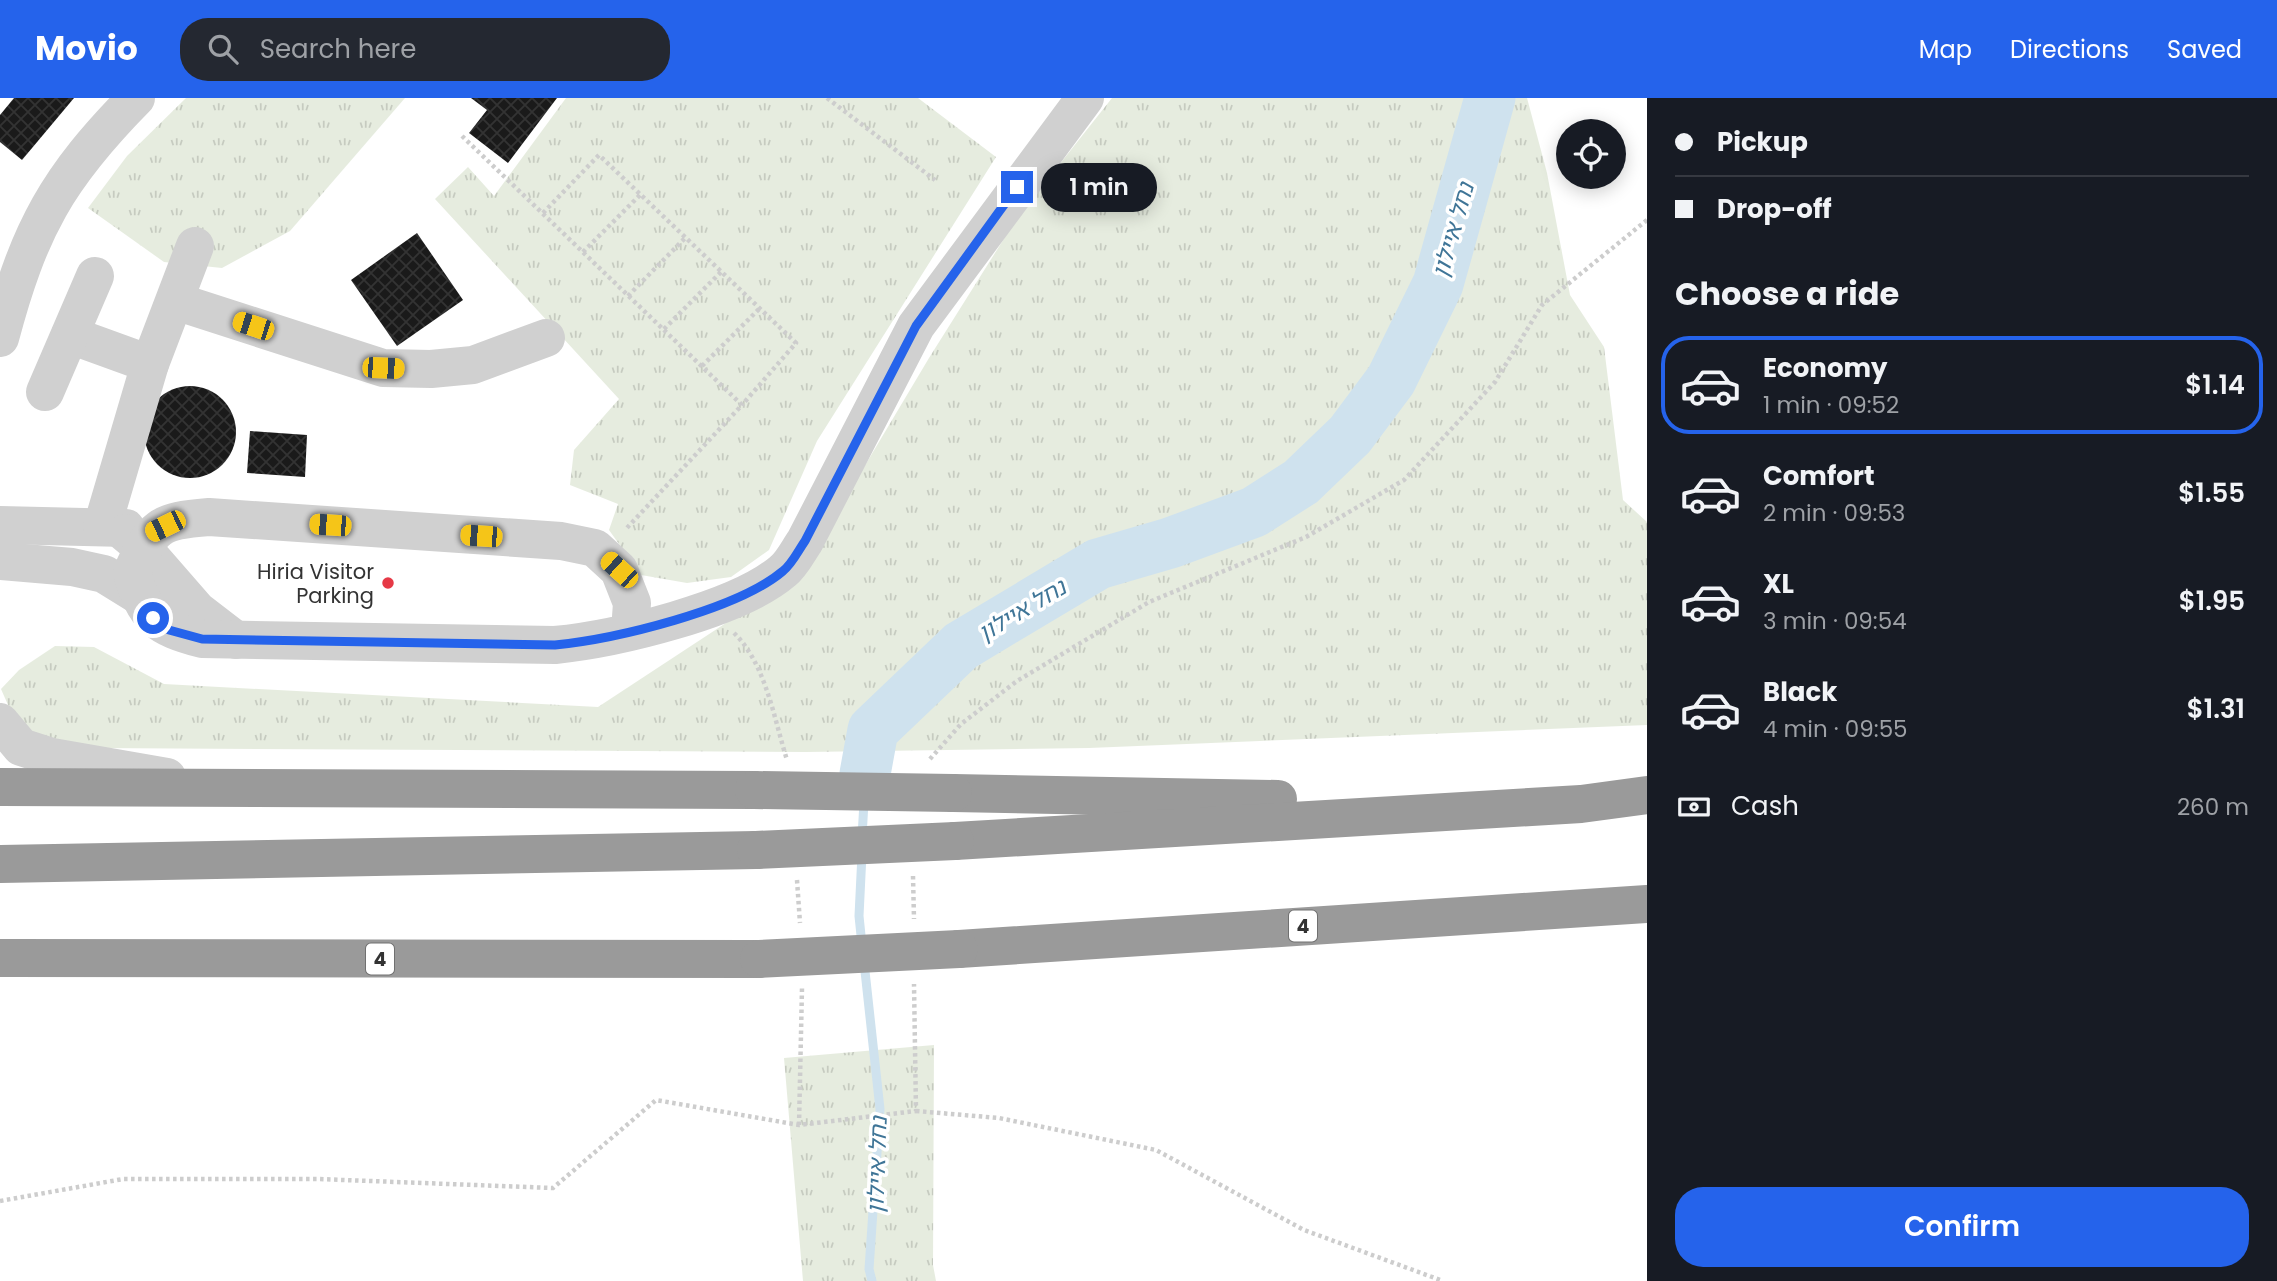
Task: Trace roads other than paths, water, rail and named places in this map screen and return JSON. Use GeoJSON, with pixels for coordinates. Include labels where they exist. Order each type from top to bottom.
{"type":"FeatureCollection","features":[{"type":"Feature","properties":{"kind":"highway"},"geometry":{"type":"LineString","coordinates":[[0,787],[754,790],[1581,804]]}},
{"type":"Feature","properties":{"kind":"highway"},"geometry":{"type":"LineString","coordinates":[[0,864],[756,850],[1581,804],[1647,795]]}},
{"type":"Feature","properties":{"kind":"highway","name":"4"},"geometry":{"type":"LineString","coordinates":[[0,958],[759,959],[959,949],[1647,904]]}},
{"type":"Feature","properties":{"kind":"street"},"geometry":{"type":"LineString","coordinates":[[0,338],[14,287],[41,218],[95,140],[136,98]]}},
{"type":"Feature","properties":{"kind":"street"},"geometry":{"type":"LineString","coordinates":[[195,246],[150,364],[129,533],[132,572],[138,594],[153,618],[169,630],[202,639],[555,645],[590,642],[747,596],[785,570],[805,541],[916,326],[1085,98]]}},
{"type":"Feature","properties":{"kind":"street"},"geometry":{"type":"LineString","coordinates":[[45,392],[95,276]]}},
{"type":"Feature","properties":{"kind":"street"},"geometry":{"type":"LineString","coordinates":[[175,300],[383,368],[431,369],[473,365],[546,338]]}},
{"type":"Feature","properties":{"kind":"street"},"geometry":{"type":"LineString","coordinates":[[70,335],[150,364]]}},
{"type":"Feature","properties":{"kind":"street"},"geometry":{"type":"LineString","coordinates":[[0,525],[129,533],[177,519],[209,517],[561,541],[594,548],[619,570],[632,603],[630,631]]}},
{"type":"Feature","properties":{"kind":"street"},"geometry":{"type":"LineString","coordinates":[[129,533],[197,610],[236,640]]}},
{"type":"Feature","properties":{"kind":"street"},"geometry":{"type":"LineString","coordinates":[[0,561],[72,567],[104,574],[138,594]]}},
{"type":"Feature","properties":{"kind":"street"},"geometry":{"type":"LineString","coordinates":[[0,722],[21,747],[52,757],[221,786]]}},
{"type":"Feature","properties":{"kind":"waterway","name":"נחל איילון"},"geometry":{"type":"LineString","coordinates":[[865,774],[873,730],[961,646],[1098,564],[1170,543],[1254,512],[1301,482],[1350,435],[1391,380],[1438,284],[1490,98]]}},
{"type":"Feature","properties":{"kind":"waterway","name":"נחל איילון"},"geometry":{"type":"LineString","coordinates":[[862,837],[864,802]]}},
{"type":"Feature","properties":{"kind":"waterway","name":"נחל איילון"},"geometry":{"type":"LineString","coordinates":[[862,854],[859,916],[862,945]]}},
{"type":"Feature","properties":{"kind":"waterway","name":"נחל איילון"},"geometry":{"type":"LineString","coordinates":[[864,962],[880,1109],[869,1269],[872,1281]]}},
{"type":"Feature","properties":{"kind":"place","name":"Hiria Visitor Parking"},"geometry":{"type":"Point","coordinates":[388,583]}}]}
